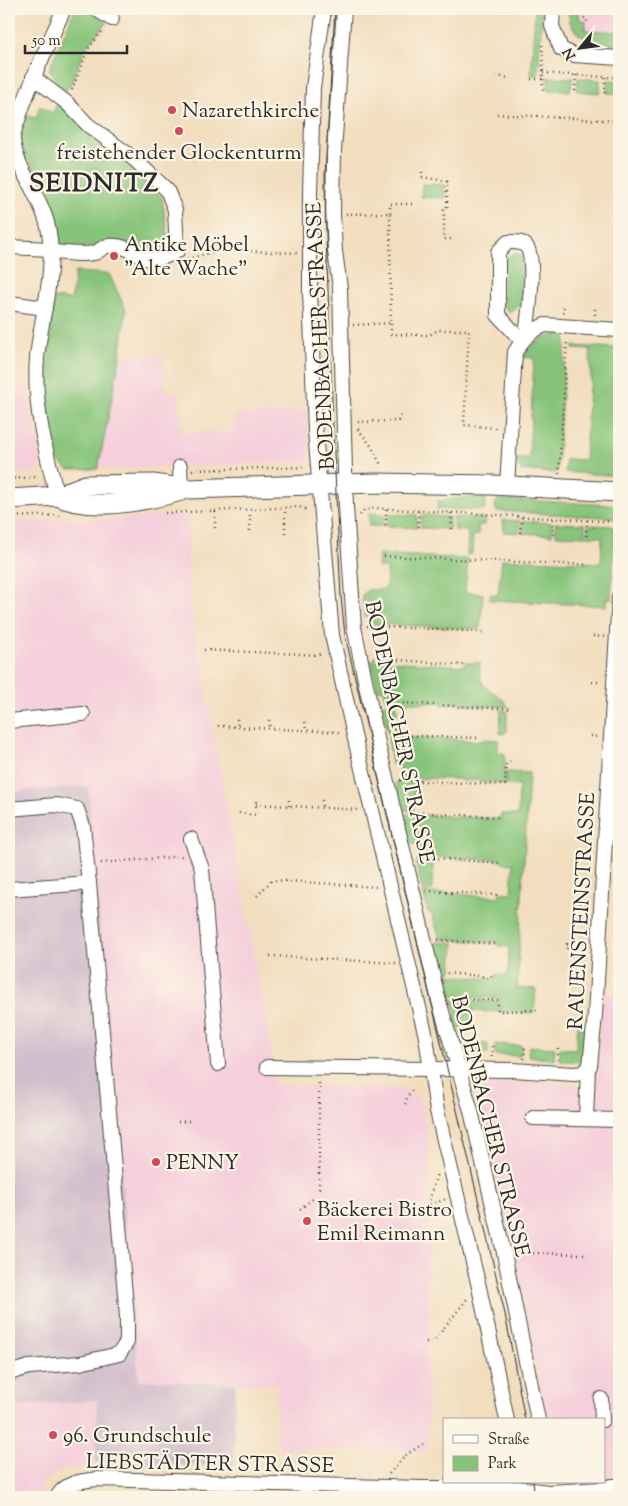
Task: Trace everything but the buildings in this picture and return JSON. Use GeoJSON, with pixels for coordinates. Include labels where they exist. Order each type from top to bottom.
{"type":"FeatureCollection","features":[{"type":"Feature","properties":{"kind":"main road"},"geometry":{"type":"LineString","coordinates":[[9,499],[57,496],[71,503],[86,505],[153,499],[184,489],[346,483],[507,486],[619,492]]}},
{"type":"Feature","properties":{"kind":"street"},"geometry":{"type":"LineString","coordinates":[[57,496],[37,392],[37,360],[50,250],[46,218],[16,153],[13,138],[33,77],[64,9]]}},
{"type":"Feature","properties":{"kind":"street"},"geometry":{"type":"LineString","coordinates":[[96,9],[112,20]]}},
{"type":"Feature","properties":{"kind":"street","name":"BODENBACHER STRASSE"},"geometry":{"type":"LineString","coordinates":[[324,9],[313,88],[309,253],[315,424],[326,581],[336,655],[426,1037],[437,1111],[479,1287],[507,1418]]}},
{"type":"Feature","properties":{"kind":"street","name":"BODENBACHER STRASSE"},"geometry":{"type":"LineString","coordinates":[[344,9],[334,151],[333,215],[342,325],[349,567],[354,627],[383,767],[438,998],[460,1070],[504,1253],[538,1418]]}},
{"type":"Feature","properties":{"kind":"street"},"geometry":{"type":"LineString","coordinates":[[553,9],[552,26],[561,49],[574,55],[619,58]]}},
{"type":"Feature","properties":{"kind":"street"},"geometry":{"type":"LineString","coordinates":[[9,247],[94,253],[106,246],[128,248],[140,258],[153,261],[177,251],[175,210],[167,190],[134,159],[88,125],[67,103],[33,77]]}},
{"type":"Feature","properties":{"kind":"street"},"geometry":{"type":"LineString","coordinates":[[508,242],[520,242],[525,245],[531,259],[524,338],[498,315],[498,252],[508,242]]}},
{"type":"Feature","properties":{"kind":"street"},"geometry":{"type":"LineString","coordinates":[[9,303],[44,308]]}},
{"type":"Feature","properties":{"kind":"street"},"geometry":{"type":"LineString","coordinates":[[507,486],[515,352],[524,338],[545,325],[619,330]]}},
{"type":"Feature","properties":{"kind":"street"},"geometry":{"type":"LineString","coordinates":[[180,467],[184,489]]}},
{"type":"Feature","properties":{"kind":"street","name":"RAUENSTEINSTRASSE"},"geometry":{"type":"LineString","coordinates":[[586,1119],[588,1069],[592,1061],[595,1015],[619,597]]}},
{"type":"Feature","properties":{"kind":"street"},"geometry":{"type":"LineString","coordinates":[[9,721],[83,714]]}},
{"type":"Feature","properties":{"kind":"street"},"geometry":{"type":"LineString","coordinates":[[9,809],[56,805],[77,809],[83,826],[128,1342],[118,1354],[80,1363],[29,1367],[9,1373]]}},
{"type":"Feature","properties":{"kind":"street"},"geometry":{"type":"LineString","coordinates":[[191,839],[202,869],[218,1064]]}},
{"type":"Feature","properties":{"kind":"street"},"geometry":{"type":"LineString","coordinates":[[9,889],[89,883]]}},
{"type":"Feature","properties":{"kind":"street"},"geometry":{"type":"LineString","coordinates":[[267,1067],[574,1074],[588,1069]]}},
{"type":"Feature","properties":{"kind":"street"},"geometry":{"type":"LineString","coordinates":[[533,1118],[619,1120]]}},
{"type":"Feature","properties":{"kind":"street"},"geometry":{"type":"LineString","coordinates":[[601,1399],[602,1418]]}},
{"type":"Feature","properties":{"kind":"street","name":"LIEBSTÄDTER STRASSE"},"geometry":{"type":"LineString","coordinates":[[57,1497],[61,1490],[74,1482],[97,1478],[402,1492],[548,1490],[619,1486]]}},
{"type":"Feature","properties":{"kind":"street"},"geometry":{"type":"LineString","coordinates":[[603,1486],[610,1494],[619,1495]]}},
{"type":"Feature","properties":{"kind":"path"},"geometry":{"type":"LineString","coordinates":[[582,9],[582,18],[587,19],[587,22]]}},
{"type":"Feature","properties":{"kind":"path"},"geometry":{"type":"LineString","coordinates":[[67,103],[88,49],[112,20]]}},
{"type":"Feature","properties":{"kind":"path"},"geometry":{"type":"LineString","coordinates":[[543,90],[543,29],[552,26]]}},
{"type":"Feature","properties":{"kind":"path"},"geometry":{"type":"LineString","coordinates":[[543,73],[619,78]]}},
{"type":"Feature","properties":{"kind":"path"},"geometry":{"type":"LineString","coordinates":[[496,76],[510,78]]}},
{"type":"Feature","properties":{"kind":"path"},"geometry":{"type":"LineString","coordinates":[[575,91],[576,76]]}},
{"type":"Feature","properties":{"kind":"path"},"geometry":{"type":"LineString","coordinates":[[604,93],[605,77]]}},
{"type":"Feature","properties":{"kind":"path"},"geometry":{"type":"LineString","coordinates":[[531,79],[543,79]]}},
{"type":"Feature","properties":{"kind":"path"},"geometry":{"type":"LineString","coordinates":[[497,114],[619,121]]}},
{"type":"Feature","properties":{"kind":"path"},"geometry":{"type":"LineString","coordinates":[[422,172],[422,177],[449,182],[447,208],[444,210],[444,239],[454,239]]}},
{"type":"Feature","properties":{"kind":"path"},"geometry":{"type":"LineString","coordinates":[[414,204],[390,204],[392,334],[429,335],[438,330],[469,330],[464,425],[510,430]]}},
{"type":"Feature","properties":{"kind":"path"},"geometry":{"type":"LineString","coordinates":[[333,215],[390,213]]}},
{"type":"Feature","properties":{"kind":"path"},"geometry":{"type":"LineString","coordinates":[[177,251],[186,259],[219,250],[309,253]]}},
{"type":"Feature","properties":{"kind":"path"},"geometry":{"type":"LineString","coordinates":[[595,307],[595,319]]}},
{"type":"Feature","properties":{"kind":"path"},"geometry":{"type":"LineString","coordinates":[[342,325],[391,324]]}},
{"type":"Feature","properties":{"kind":"path"},"geometry":{"type":"LineString","coordinates":[[559,476],[568,326]]}},
{"type":"Feature","properties":{"kind":"path"},"geometry":{"type":"LineString","coordinates":[[565,363],[570,363]]}},
{"type":"Feature","properties":{"kind":"path"},"geometry":{"type":"LineString","coordinates":[[564,390],[569,390]]}},
{"type":"Feature","properties":{"kind":"path"},"geometry":{"type":"LineString","coordinates":[[354,422],[398,421],[402,414]]}},
{"type":"Feature","properties":{"kind":"path"},"geometry":{"type":"LineString","coordinates":[[562,418],[568,418]]}},
{"type":"Feature","properties":{"kind":"path"},"geometry":{"type":"LineString","coordinates":[[355,427],[370,444],[381,465]]}},
{"type":"Feature","properties":{"kind":"path"},"geometry":{"type":"LineString","coordinates":[[561,445],[566,446]]}},
{"type":"Feature","properties":{"kind":"path"},"geometry":{"type":"LineString","coordinates":[[9,479],[52,475]]}},
{"type":"Feature","properties":{"kind":"path"},"geometry":{"type":"LineString","coordinates":[[285,508],[285,533]]}},
{"type":"Feature","properties":{"kind":"path"},"geometry":{"type":"LineString","coordinates":[[386,509],[386,526]]}},
{"type":"Feature","properties":{"kind":"path"},"geometry":{"type":"LineString","coordinates":[[360,516],[364,510],[386,509],[619,522]]}},
{"type":"Feature","properties":{"kind":"path"},"geometry":{"type":"LineString","coordinates":[[250,510],[250,531]]}},
{"type":"Feature","properties":{"kind":"path"},"geometry":{"type":"LineString","coordinates":[[418,511],[419,528]]}},
{"type":"Feature","properties":{"kind":"path"},"geometry":{"type":"LineString","coordinates":[[215,512],[215,529]]}},
{"type":"Feature","properties":{"kind":"path"},"geometry":{"type":"LineString","coordinates":[[451,513],[452,530]]}},
{"type":"Feature","properties":{"kind":"path"},"geometry":{"type":"LineString","coordinates":[[520,533],[522,516]]}},
{"type":"Feature","properties":{"kind":"path"},"geometry":{"type":"LineString","coordinates":[[553,518],[553,535]]}},
{"type":"Feature","properties":{"kind":"path"},"geometry":{"type":"LineString","coordinates":[[586,536],[587,520]]}},
{"type":"Feature","properties":{"kind":"path"},"geometry":{"type":"LineString","coordinates":[[384,556],[589,565]]}},
{"type":"Feature","properties":{"kind":"path"},"geometry":{"type":"LineString","coordinates":[[362,626],[485,632]]}},
{"type":"Feature","properties":{"kind":"path"},"geometry":{"type":"LineString","coordinates":[[224,646],[224,651]]}},
{"type":"Feature","properties":{"kind":"path"},"geometry":{"type":"LineString","coordinates":[[258,648],[258,653]]}},
{"type":"Feature","properties":{"kind":"path"},"geometry":{"type":"LineString","coordinates":[[292,649],[292,654]]}},
{"type":"Feature","properties":{"kind":"path"},"geometry":{"type":"LineString","coordinates":[[204,650],[324,656]]}},
{"type":"Feature","properties":{"kind":"path"},"geometry":{"type":"LineString","coordinates":[[369,658],[430,661],[463,665],[463,662]]}},
{"type":"Feature","properties":{"kind":"path"},"geometry":{"type":"LineString","coordinates":[[592,682],[602,682]]}},
{"type":"Feature","properties":{"kind":"path"},"geometry":{"type":"LineString","coordinates":[[378,702],[511,709]]}},
{"type":"Feature","properties":{"kind":"path"},"geometry":{"type":"LineString","coordinates":[[237,718],[238,727]]}},
{"type":"Feature","properties":{"kind":"path"},"geometry":{"type":"LineString","coordinates":[[269,720],[270,728]]}},
{"type":"Feature","properties":{"kind":"path"},"geometry":{"type":"LineString","coordinates":[[305,722],[306,730]]}},
{"type":"Feature","properties":{"kind":"path"},"geometry":{"type":"LineString","coordinates":[[218,726],[340,732]]}},
{"type":"Feature","properties":{"kind":"path"},"geometry":{"type":"LineString","coordinates":[[384,734],[480,738]]}},
{"type":"Feature","properties":{"kind":"path"},"geometry":{"type":"LineString","coordinates":[[394,780],[505,785],[506,764],[511,761]]}},
{"type":"Feature","properties":{"kind":"path"},"geometry":{"type":"LineString","coordinates":[[239,813],[256,815],[256,796]]}},
{"type":"Feature","properties":{"kind":"path"},"geometry":{"type":"LineString","coordinates":[[289,798],[289,806]]}},
{"type":"Feature","properties":{"kind":"path"},"geometry":{"type":"LineString","coordinates":[[322,800],[322,808]]}},
{"type":"Feature","properties":{"kind":"path"},"geometry":{"type":"LineString","coordinates":[[256,804],[359,810]]}},
{"type":"Feature","properties":{"kind":"path"},"geometry":{"type":"LineString","coordinates":[[400,812],[432,812],[499,817],[499,814]]}},
{"type":"Feature","properties":{"kind":"path"},"geometry":{"type":"LineString","coordinates":[[87,864],[197,855]]}},
{"type":"Feature","properties":{"kind":"path"},"geometry":{"type":"LineString","coordinates":[[412,857],[502,862]]}},
{"type":"Feature","properties":{"kind":"path"},"geometry":{"type":"LineString","coordinates":[[257,896],[272,880],[272,876]]}},
{"type":"Feature","properties":{"kind":"path"},"geometry":{"type":"LineString","coordinates":[[306,877],[306,882]]}},
{"type":"Feature","properties":{"kind":"path"},"geometry":{"type":"LineString","coordinates":[[339,884],[340,879]]}},
{"type":"Feature","properties":{"kind":"path"},"geometry":{"type":"LineString","coordinates":[[272,880],[377,887]]}},
{"type":"Feature","properties":{"kind":"path"},"geometry":{"type":"LineString","coordinates":[[420,890],[496,895],[497,892]]}},
{"type":"Feature","properties":{"kind":"path"},"geometry":{"type":"LineString","coordinates":[[574,904],[589,904]]}},
{"type":"Feature","properties":{"kind":"path"},"geometry":{"type":"LineString","coordinates":[[432,940],[496,944]]}},
{"type":"Feature","properties":{"kind":"path"},"geometry":{"type":"LineString","coordinates":[[567,946],[578,946],[586,940],[591,940]]}},
{"type":"Feature","properties":{"kind":"path"},"geometry":{"type":"LineString","coordinates":[[291,952],[292,958]]}},
{"type":"Feature","properties":{"kind":"path"},"geometry":{"type":"LineString","coordinates":[[325,954],[325,960]]}},
{"type":"Feature","properties":{"kind":"path"},"geometry":{"type":"LineString","coordinates":[[270,956],[396,963]]}},
{"type":"Feature","properties":{"kind":"path"},"geometry":{"type":"LineString","coordinates":[[359,956],[359,962]]}},
{"type":"Feature","properties":{"kind":"path"},"geometry":{"type":"LineString","coordinates":[[440,973],[491,976],[492,974]]}},
{"type":"Feature","properties":{"kind":"path"},"geometry":{"type":"LineString","coordinates":[[438,998],[498,1000],[498,1011],[538,1010]]}},
{"type":"Feature","properties":{"kind":"path"},"geometry":{"type":"LineString","coordinates":[[492,1044],[492,1060]]}},
{"type":"Feature","properties":{"kind":"path"},"geometry":{"type":"LineString","coordinates":[[524,1062],[525,1046]]}},
{"type":"Feature","properties":{"kind":"path"},"geometry":{"type":"LineString","coordinates":[[558,1047],[558,1064]]}},
{"type":"Feature","properties":{"kind":"path"},"geometry":{"type":"LineString","coordinates":[[319,1083],[319,1189]]}},
{"type":"Feature","properties":{"kind":"path"},"geometry":{"type":"LineString","coordinates":[[405,1104],[415,1087]]}},
{"type":"Feature","properties":{"kind":"path"},"geometry":{"type":"LineString","coordinates":[[178,1122],[189,1121]]}},
{"type":"Feature","properties":{"kind":"path"},"geometry":{"type":"LineString","coordinates":[[438,1169],[428,1205],[440,1200]]}},
{"type":"Feature","properties":{"kind":"path"},"geometry":{"type":"LineString","coordinates":[[300,1208],[314,1198]]}},
{"type":"Feature","properties":{"kind":"path"},"geometry":{"type":"LineString","coordinates":[[504,1253],[584,1254]]}},
{"type":"Feature","properties":{"kind":"path"},"geometry":{"type":"LineString","coordinates":[[426,1342],[434,1341],[473,1292]]}},
{"type":"Feature","properties":{"kind":"path"},"geometry":{"type":"LineString","coordinates":[[387,1477],[407,1454],[423,1444]]}},
{"type":"Feature","properties":{"kind":"shaded area"},"geometry":{"type":"Polygon","coordinates":[[[568,9],[619,9],[619,40],[586,38],[577,35],[570,25],[568,9]]]}},
{"type":"Feature","properties":{"kind":"shaded area"},"geometry":{"type":"Polygon","coordinates":[[[163,355],[165,392],[179,392],[181,433],[234,431],[233,416],[308,410],[309,462],[98,469],[120,357],[163,355]]]}},
{"type":"Feature","properties":{"kind":"shaded area"},"geometry":{"type":"Polygon","coordinates":[[[27,386],[40,464],[31,473],[9,475],[9,388],[27,386]]]}},
{"type":"Feature","properties":{"kind":"shaded area"},"geometry":{"type":"Polygon","coordinates":[[[188,514],[188,591],[273,1062],[274,1085],[405,1089],[416,1096],[422,1107],[429,1149],[428,1451],[277,1449],[277,1385],[139,1380],[88,786],[9,792],[9,521],[117,519],[188,514]]]}},
{"type":"Feature","properties":{"kind":"shaded area"},"geometry":{"type":"Polygon","coordinates":[[[88,786],[139,1380],[235,1384],[234,1466],[96,1463],[97,1400],[9,1407],[9,792],[88,786]]]}},
{"type":"Feature","properties":{"kind":"shaded area"},"geometry":{"type":"Polygon","coordinates":[[[602,994],[619,994],[619,1497],[571,1497],[570,1484],[606,1484],[606,1418],[547,1418],[479,1099],[483,1088],[494,1083],[573,1084],[580,1092],[595,1093],[602,994]]]}},
{"type":"Feature","properties":{"kind":"shaded area","name":"96. Grundschule"},"geometry":{"type":"Polygon","coordinates":[[[97,1400],[96,1463],[59,1471],[43,1483],[38,1497],[9,1497],[9,1407],[97,1400]]]}},
{"type":"Feature","properties":{"kind":"green space"},"geometry":{"type":"Polygon","coordinates":[[[75,9],[87,9],[107,22],[85,48],[71,83],[64,93],[49,70],[75,9]]]}},
{"type":"Feature","properties":{"kind":"green space"},"geometry":{"type":"Polygon","coordinates":[[[535,9],[542,9],[538,75],[531,75],[535,9]]]}},
{"type":"Feature","properties":{"kind":"green space"},"geometry":{"type":"Polygon","coordinates":[[[568,9],[580,9],[579,19],[586,21],[585,30],[619,32],[619,45],[593,41],[578,34],[569,19],[568,9]]]}},
{"type":"Feature","properties":{"kind":"green space"},"geometry":{"type":"Polygon","coordinates":[[[548,77],[573,78],[570,91],[548,90],[548,77]]]}},
{"type":"Feature","properties":{"kind":"green space"},"geometry":{"type":"Polygon","coordinates":[[[578,78],[600,80],[600,93],[577,91],[578,78]]]}},
{"type":"Feature","properties":{"kind":"green space"},"geometry":{"type":"Polygon","coordinates":[[[608,80],[619,81],[619,94],[607,93],[608,80]]]}},
{"type":"Feature","properties":{"kind":"green space"},"geometry":{"type":"Polygon","coordinates":[[[58,103],[130,163],[162,198],[170,249],[162,254],[92,247],[57,247],[57,217],[22,147],[20,139],[27,115],[36,118],[40,106],[52,113],[58,103]]]}},
{"type":"Feature","properties":{"kind":"green space"},"geometry":{"type":"Polygon","coordinates":[[[422,184],[445,185],[445,198],[421,197],[422,184]]]}},
{"type":"Feature","properties":{"kind":"green space"},"geometry":{"type":"Polygon","coordinates":[[[513,253],[519,254],[523,261],[521,305],[510,312],[503,306],[504,263],[506,258],[513,253]]]}},
{"type":"Feature","properties":{"kind":"green space"},"geometry":{"type":"Polygon","coordinates":[[[75,272],[109,274],[126,310],[120,357],[98,469],[69,470],[58,461],[45,391],[54,298],[71,300],[75,272]]]}},
{"type":"Feature","properties":{"kind":"green space"},"geometry":{"type":"Polygon","coordinates":[[[566,334],[557,470],[555,473],[520,470],[516,459],[529,458],[534,358],[523,357],[531,346],[541,339],[566,334]]]}},
{"type":"Feature","properties":{"kind":"green space"},"geometry":{"type":"Polygon","coordinates":[[[573,346],[619,348],[619,476],[565,472],[566,459],[585,460],[589,387],[591,387],[590,350],[573,349],[573,346]]]}},
{"type":"Feature","properties":{"kind":"green space"},"geometry":{"type":"Polygon","coordinates":[[[468,497],[486,498],[485,508],[483,510],[437,509],[438,501],[468,497]]]}},
{"type":"Feature","properties":{"kind":"green space"},"geometry":{"type":"Polygon","coordinates":[[[498,499],[612,505],[618,510],[619,518],[496,511],[495,504],[498,499]]]}},
{"type":"Feature","properties":{"kind":"green space"},"geometry":{"type":"Polygon","coordinates":[[[369,513],[384,514],[384,526],[369,526],[369,513]]]}},
{"type":"Feature","properties":{"kind":"green space"},"geometry":{"type":"Polygon","coordinates":[[[388,514],[417,515],[417,528],[387,526],[388,514]]]}},
{"type":"Feature","properties":{"kind":"green space"},"geometry":{"type":"Polygon","coordinates":[[[421,515],[449,517],[449,529],[421,528],[421,515]]]}},
{"type":"Feature","properties":{"kind":"green space"},"geometry":{"type":"Polygon","coordinates":[[[453,517],[484,518],[484,525],[478,525],[478,535],[473,536],[472,554],[467,555],[468,531],[454,530],[453,517]]]}},
{"type":"Feature","properties":{"kind":"green space"},"geometry":{"type":"Polygon","coordinates":[[[503,520],[520,521],[518,533],[504,532],[503,520]]]}},
{"type":"Feature","properties":{"kind":"green space"},"geometry":{"type":"Polygon","coordinates":[[[523,521],[552,523],[552,535],[521,533],[523,521]]]}},
{"type":"Feature","properties":{"kind":"green space"},"geometry":{"type":"Polygon","coordinates":[[[555,523],[585,524],[585,536],[556,535],[555,523]]]}},
{"type":"Feature","properties":{"kind":"green space"},"geometry":{"type":"Polygon","coordinates":[[[588,525],[612,526],[615,531],[611,599],[606,599],[606,606],[490,600],[490,594],[498,595],[502,559],[601,563],[602,537],[587,536],[588,525]]]}},
{"type":"Feature","properties":{"kind":"green space"},"geometry":{"type":"Polygon","coordinates":[[[379,554],[468,559],[465,592],[483,594],[480,629],[373,624],[372,616],[364,616],[362,595],[368,590],[386,589],[387,568],[378,567],[379,554]]]}},
{"type":"Feature","properties":{"kind":"green space"},"geometry":{"type":"Polygon","coordinates":[[[371,660],[464,666],[465,663],[480,663],[481,681],[484,686],[499,696],[508,707],[479,706],[477,703],[477,706],[468,705],[468,703],[461,705],[461,702],[453,704],[450,702],[450,705],[442,705],[441,702],[427,703],[427,701],[424,701],[424,703],[386,701],[384,690],[377,689],[371,660]]]}},
{"type":"Feature","properties":{"kind":"green space"},"geometry":{"type":"Polygon","coordinates":[[[381,704],[397,705],[396,734],[388,733],[381,704]]]}},
{"type":"Feature","properties":{"kind":"green space"},"geometry":{"type":"Polygon","coordinates":[[[501,710],[507,711],[507,731],[504,734],[500,733],[501,710]]]}},
{"type":"Feature","properties":{"kind":"green space"},"geometry":{"type":"Polygon","coordinates":[[[388,736],[482,741],[483,739],[498,740],[498,752],[505,754],[505,784],[491,781],[490,783],[480,782],[479,780],[401,778],[398,763],[392,764],[388,736]]]}},
{"type":"Feature","properties":{"kind":"green space"},"geometry":{"type":"Polygon","coordinates":[[[507,772],[529,773],[517,988],[536,989],[534,1013],[499,1012],[499,998],[448,996],[444,975],[496,979],[497,974],[508,975],[509,947],[498,946],[498,943],[440,939],[432,914],[428,912],[423,892],[499,897],[500,893],[511,893],[513,864],[503,863],[496,859],[483,860],[480,858],[479,860],[469,858],[468,860],[458,859],[455,856],[455,859],[421,856],[418,844],[410,844],[403,814],[501,819],[501,814],[518,815],[519,786],[506,785],[507,772]]]}},
{"type":"Feature","properties":{"kind":"green space"},"geometry":{"type":"Polygon","coordinates":[[[396,782],[415,783],[413,811],[402,810],[396,782]]]}},
{"type":"Feature","properties":{"kind":"green space"},"geometry":{"type":"Polygon","coordinates":[[[416,863],[433,864],[432,890],[422,890],[416,863]]]}},
{"type":"Feature","properties":{"kind":"green space"},"geometry":{"type":"Polygon","coordinates":[[[436,942],[454,943],[452,972],[443,971],[436,942]]]}},
{"type":"Feature","properties":{"kind":"green space"},"geometry":{"type":"Polygon","coordinates":[[[453,1000],[497,1001],[497,1012],[473,1011],[470,1030],[456,1029],[453,1016],[456,1013],[453,1000]]]}},
{"type":"Feature","properties":{"kind":"green space"},"geometry":{"type":"Polygon","coordinates":[[[578,1021],[588,1021],[585,1057],[581,1062],[562,1061],[560,1060],[560,1048],[576,1049],[578,1021]]]}},
{"type":"Feature","properties":{"kind":"green space"},"geometry":{"type":"Polygon","coordinates":[[[471,1043],[488,1044],[488,1054],[474,1051],[471,1043]]]}},
{"type":"Feature","properties":{"kind":"green space"},"geometry":{"type":"Polygon","coordinates":[[[495,1044],[522,1046],[520,1056],[495,1055],[495,1044]]]}},
{"type":"Feature","properties":{"kind":"green space"},"geometry":{"type":"Polygon","coordinates":[[[529,1046],[555,1048],[554,1060],[528,1056],[529,1046]]]}},
{"type":"Feature","properties":{"kind":"tram line"},"geometry":{"type":"LineString","coordinates":[[335,9],[325,175],[333,430],[341,597],[345,635],[505,1314],[525,1418]]}},
{"type":"Feature","properties":{"kind":"tram line"},"geometry":{"type":"LineString","coordinates":[[533,1484],[535,1497]]}},
{"type":"Feature","properties":{"kind":"place","name":"Nazarethkirche"},"geometry":{"type":"Point","coordinates":[172,110]}},
{"type":"Feature","properties":{"kind":"place","name":"freistehender Glockenturm"},"geometry":{"type":"Point","coordinates":[179,131]}},
{"type":"Feature","properties":{"kind":"place","name":"Antike Möbel \"Alte Wache\""},"geometry":{"type":"Point","coordinates":[114,256]}},
{"type":"Feature","properties":{"kind":"place","name":"PENNY"},"geometry":{"type":"Point","coordinates":[156,1162]}},
{"type":"Feature","properties":{"kind":"place","name":"Bäckerei Bistro Emil Reimann"},"geometry":{"type":"Point","coordinates":[307,1221]}},
{"type":"Feature","properties":{"kind":"place","name":"96. Grundschule"},"geometry":{"type":"Point","coordinates":[53,1435]}},
{"type":"Feature","properties":{"kind":"district","name":"SEIDNITZ"},"geometry":{"type":"Point","coordinates":[94,182]}}]}
